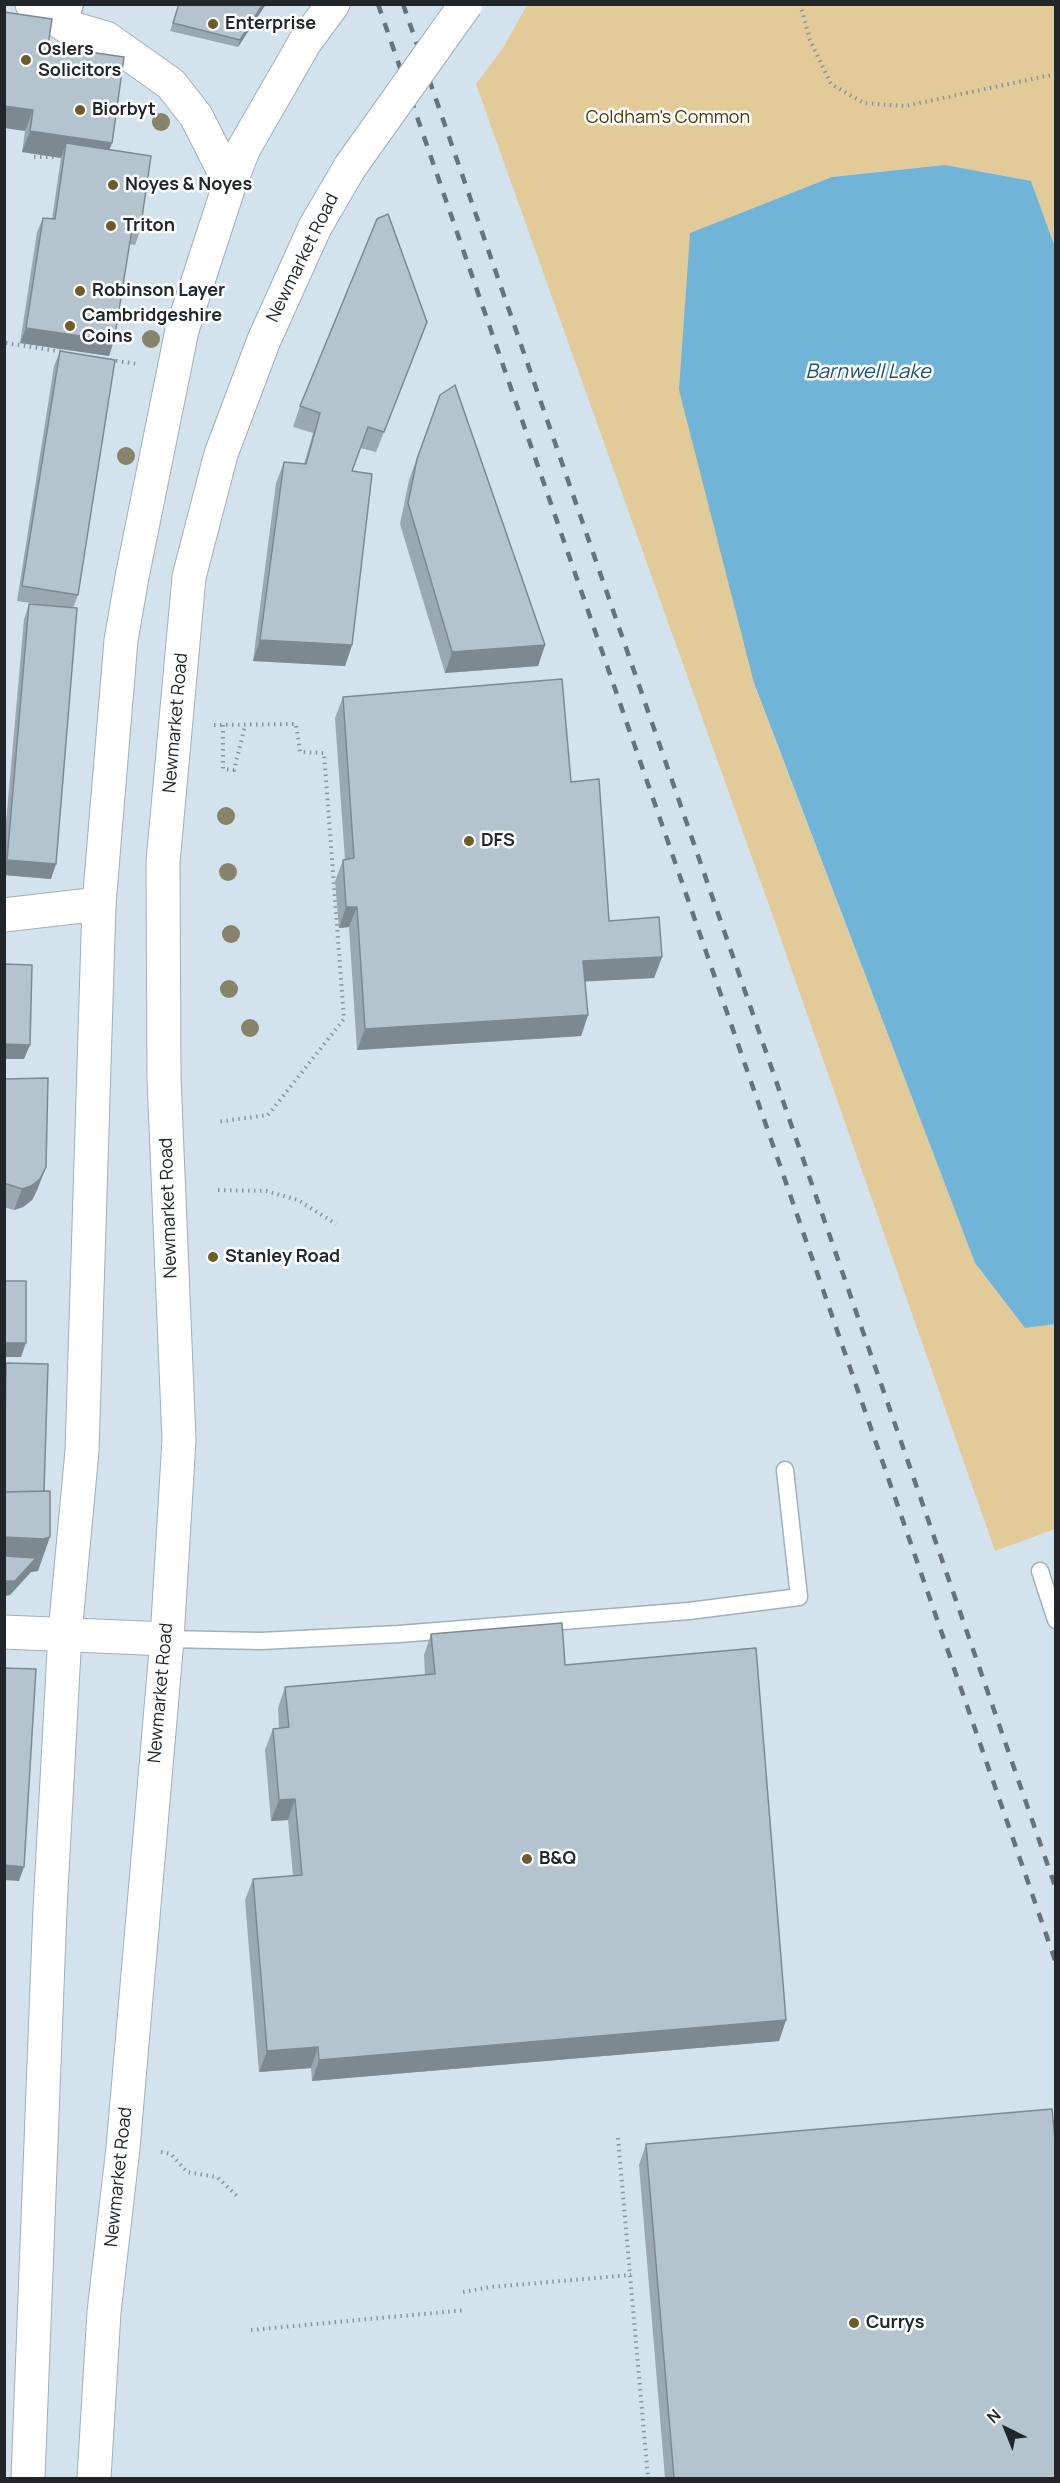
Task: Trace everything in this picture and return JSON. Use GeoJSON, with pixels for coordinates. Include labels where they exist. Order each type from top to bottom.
{"type":"FeatureCollection","features":[{"type":"Feature","properties":{"kind":"main road"},"geometry":{"type":"LineString","coordinates":[[32,4],[72,16],[171,84],[196,116],[230,183]]}},
{"type":"Feature","properties":{"kind":"main road"},"geometry":{"type":"LineString","coordinates":[[28,2478],[50,1909],[65,1633],[82,1451],[99,904],[122,640],[132,577],[182,330],[230,183],[244,148],[305,42],[333,4]]}},
{"type":"Feature","properties":{"kind":"main road","name":"Newmarket Road"},"geometry":{"type":"LineString","coordinates":[[94,2478],[104,2312],[123,2148],[167,1639],[179,1440],[164,1078],[163,862],[189,577],[221,454],[264,340],[315,228],[350,167],[466,4]]}},
{"type":"Feature","properties":{"kind":"main road"},"geometry":{"type":"LineString","coordinates":[[10,915],[99,904]]}},
{"type":"Feature","properties":{"kind":"main road"},"geometry":{"type":"LineString","coordinates":[[4,1632],[167,1639]]}},
{"type":"Feature","properties":{"kind":"lane"},"geometry":{"type":"LineString","coordinates":[[167,1639],[261,1641],[399,1634],[689,1611],[799,1597],[784,1470]]}},
{"type":"Feature","properties":{"kind":"lane"},"geometry":{"type":"LineString","coordinates":[[1040,1571],[1056,1620]]}},
{"type":"Feature","properties":{"kind":"path"},"geometry":{"type":"LineString","coordinates":[[800,4],[810,40],[831,84],[864,103],[905,106],[1056,74]]}},
{"type":"Feature","properties":{"kind":"path"},"geometry":{"type":"LineString","coordinates":[[34,157],[57,157]]}},
{"type":"Feature","properties":{"kind":"path"},"geometry":{"type":"LineString","coordinates":[[6,344],[64,352]]}},
{"type":"Feature","properties":{"kind":"path"},"geometry":{"type":"LineString","coordinates":[[100,358],[147,365]]}},
{"type":"Feature","properties":{"kind":"path"},"geometry":{"type":"LineString","coordinates":[[210,726],[296,724],[300,752],[324,753],[344,1020],[268,1115],[216,1122]]}},
{"type":"Feature","properties":{"kind":"path"},"geometry":{"type":"LineString","coordinates":[[223,725],[223,769],[234,770],[244,726]]}},
{"type":"Feature","properties":{"kind":"path"},"geometry":{"type":"LineString","coordinates":[[218,1190],[266,1191],[298,1200],[336,1224]]}},
{"type":"Feature","properties":{"kind":"path"},"geometry":{"type":"LineString","coordinates":[[618,2138],[648,2478]]}},
{"type":"Feature","properties":{"kind":"path"},"geometry":{"type":"LineString","coordinates":[[123,2148],[171,2154],[187,2172],[217,2177],[237,2196]]}},
{"type":"Feature","properties":{"kind":"path"},"geometry":{"type":"LineString","coordinates":[[463,2292],[491,2287],[631,2275]]}},
{"type":"Feature","properties":{"kind":"path"},"geometry":{"type":"LineString","coordinates":[[251,2330],[466,2310]]}},
{"type":"Feature","properties":{"kind":"green space","name":"Coldham's Common"},"geometry":{"type":"Polygon","coordinates":[[[527,5],[1055,5],[1055,247],[1031,181],[945,165],[832,177],[690,233],[754,684],[975,1263],[1025,1328],[1055,1324],[1055,1529],[995,1551],[770,908],[476,84],[503,48],[527,5]]]}},
{"type":"Feature","properties":{"kind":"water","name":"Barnwell Lake"},"geometry":{"type":"Polygon","coordinates":[[[945,165],[1031,181],[1055,247],[1056,1324],[1025,1328],[975,1263],[754,683],[679,390],[690,233],[832,177],[945,165]]]}},
{"type":"Feature","properties":{"kind":"building","name":"Enterprise"},"geometry":{"type":"Polygon","coordinates":[[[179,4],[263,4],[240,40],[173,23],[179,4]]]}},
{"type":"Feature","properties":{"kind":"building"},"geometry":{"type":"Polygon","coordinates":[[[4,12],[52,19],[48,46],[124,57],[112,143],[30,131],[33,110],[4,106],[4,12]]]}},
{"type":"Feature","properties":{"kind":"building"},"geometry":{"type":"Polygon","coordinates":[[[66,143],[151,156],[140,231],[132,229],[114,341],[26,328],[43,218],[55,219],[66,143]]]}},
{"type":"Feature","properties":{"kind":"building"},"geometry":{"type":"Polygon","coordinates":[[[388,214],[427,322],[384,432],[368,427],[352,471],[372,474],[352,645],[260,640],[284,462],[306,464],[320,413],[300,406],[377,219],[388,214]]]}},
{"type":"Feature","properties":{"kind":"building"},"geometry":{"type":"Polygon","coordinates":[[[60,351],[115,360],[78,595],[22,586],[60,351]]]}},
{"type":"Feature","properties":{"kind":"building"},"geometry":{"type":"Polygon","coordinates":[[[455,385],[545,645],[452,652],[408,503],[417,459],[440,395],[455,385]]]}},
{"type":"Feature","properties":{"kind":"building"},"geometry":{"type":"Polygon","coordinates":[[[29,604],[77,608],[56,864],[7,860],[29,604]]]}},
{"type":"Feature","properties":{"kind":"building","name":"DFS"},"geometry":{"type":"Polygon","coordinates":[[[562,679],[571,782],[599,779],[609,921],[659,917],[662,957],[583,961],[588,1015],[365,1029],[357,907],[346,907],[343,860],[354,858],[343,697],[562,679]]]}},
{"type":"Feature","properties":{"kind":"building"},"geometry":{"type":"Polygon","coordinates":[[[4,964],[32,965],[30,1045],[4,1044],[4,964]]]}},
{"type":"Feature","properties":{"kind":"building"},"geometry":{"type":"Polygon","coordinates":[[[48,1078],[46,1167],[40,1179],[22,1189],[4,1183],[4,1079],[48,1078]]]}},
{"type":"Feature","properties":{"kind":"building"},"geometry":{"type":"Polygon","coordinates":[[[4,1281],[26,1281],[26,1343],[4,1343],[4,1281]]]}},
{"type":"Feature","properties":{"kind":"building"},"geometry":{"type":"Polygon","coordinates":[[[6,1363],[48,1364],[44,1491],[4,1492],[6,1363]]]}},
{"type":"Feature","properties":{"kind":"building"},"geometry":{"type":"Polygon","coordinates":[[[50,1491],[50,1537],[43,1539],[4,1537],[4,1492],[50,1491]]]}},
{"type":"Feature","properties":{"kind":"building"},"geometry":{"type":"Polygon","coordinates":[[[4,1556],[36,1558],[15,1581],[4,1581],[4,1556]]]}},
{"type":"Feature","properties":{"kind":"building","name":"B&Q"},"geometry":{"type":"Polygon","coordinates":[[[562,1623],[565,1665],[756,1648],[786,2020],[319,2060],[318,2047],[267,2051],[253,1879],[302,1875],[295,1799],[279,1800],[273,1729],[289,1727],[285,1687],[435,1674],[431,1634],[562,1623]]]}},
{"type":"Feature","properties":{"kind":"building"},"geometry":{"type":"Polygon","coordinates":[[[4,1668],[36,1669],[24,1867],[4,1865],[4,1668]]]}},
{"type":"Feature","properties":{"kind":"building","name":"Currys"},"geometry":{"type":"Polygon","coordinates":[[[1052,2109],[1056,2150],[1056,2478],[674,2478],[646,2144],[1052,2109]]]}},
{"type":"Feature","properties":{"kind":"railway"},"geometry":{"type":"LineString","coordinates":[[378,4],[1056,1963]]}},
{"type":"Feature","properties":{"kind":"railway"},"geometry":{"type":"LineString","coordinates":[[403,4],[1056,1889]]}},
{"type":"Feature","properties":{"kind":"place","name":"Enterprise"},"geometry":{"type":"Point","coordinates":[213,24]}},
{"type":"Feature","properties":{"kind":"place","name":"Oslers Solicitors"},"geometry":{"type":"Point","coordinates":[26,60]}},
{"type":"Feature","properties":{"kind":"place","name":"Biorbyt"},"geometry":{"type":"Point","coordinates":[80,110]}},
{"type":"Feature","properties":{"kind":"place","name":"Noyes & Noyes"},"geometry":{"type":"Point","coordinates":[113,185]}},
{"type":"Feature","properties":{"kind":"place","name":"Triton"},"geometry":{"type":"Point","coordinates":[111,226]}},
{"type":"Feature","properties":{"kind":"place","name":"Robinson Layer"},"geometry":{"type":"Point","coordinates":[80,291]}},
{"type":"Feature","properties":{"kind":"place","name":"Cambridgeshire Coins"},"geometry":{"type":"Point","coordinates":[70,326]}},
{"type":"Feature","properties":{"kind":"place","name":"DFS"},"geometry":{"type":"Point","coordinates":[469,841]}},
{"type":"Feature","properties":{"kind":"place","name":"Stanley Road"},"geometry":{"type":"Point","coordinates":[213,1257]}},
{"type":"Feature","properties":{"kind":"place","name":"B&Q"},"geometry":{"type":"Point","coordinates":[527,1859]}},
{"type":"Feature","properties":{"kind":"place","name":"Currys"},"geometry":{"type":"Point","coordinates":[854,2323]}}]}
